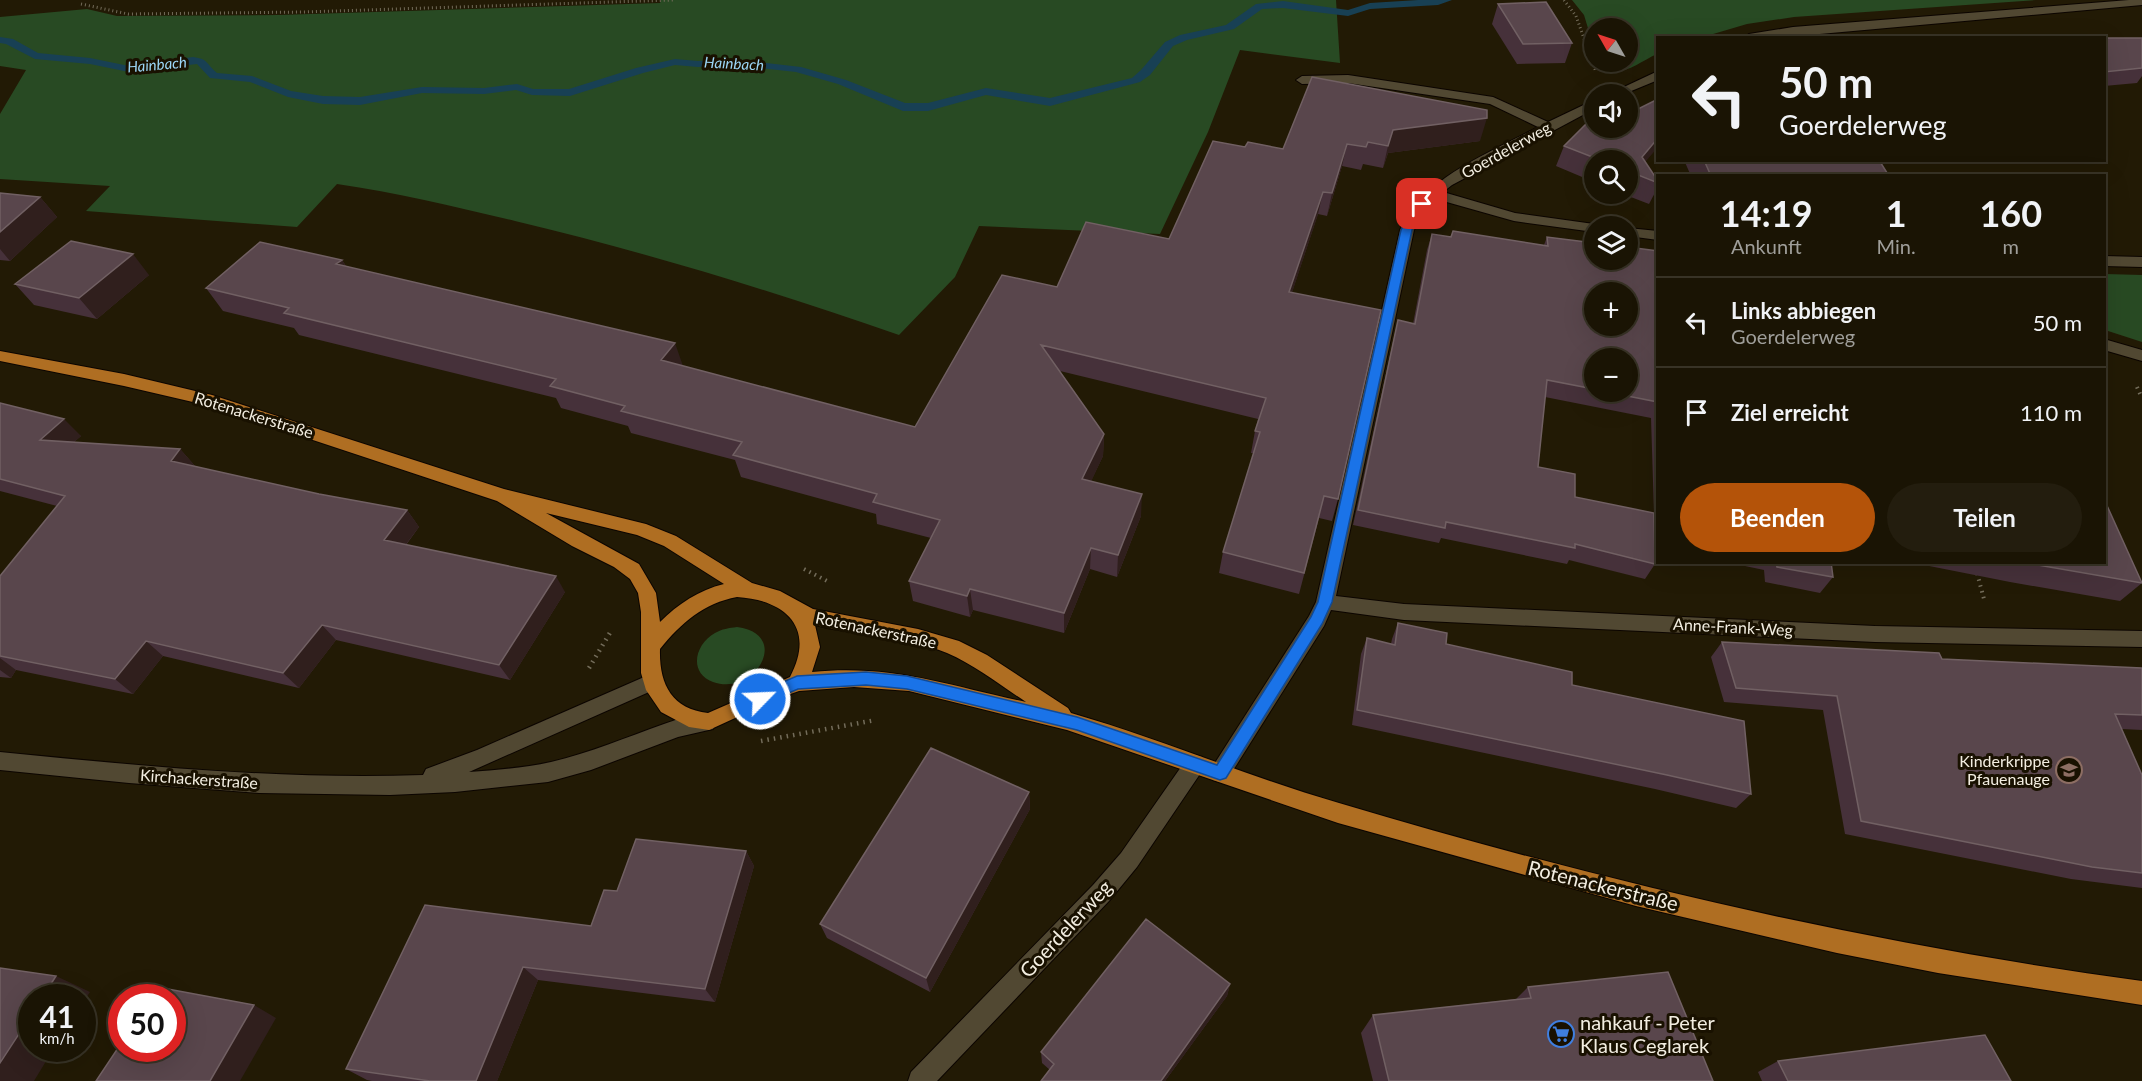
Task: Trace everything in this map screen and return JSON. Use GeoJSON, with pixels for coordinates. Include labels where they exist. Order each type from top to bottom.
{"type":"FeatureCollection","features":[{"type":"Feature","properties":{"kind":"main road","name":"Rotenackerstraße"},"geometry":{"type":"LineString","coordinates":[[0,356],[124,380],[212,401],[503,496],[640,529],[670,541],[750,591]]}},
{"type":"Feature","properties":{"kind":"main road","name":"Rotenackerstraße"},"geometry":{"type":"LineString","coordinates":[[503,496],[592,549],[624,563],[635,572],[648,597],[652,645],[649,662],[651,682]]}},
{"type":"Feature","properties":{"kind":"main road","name":"Rotenackerstraße"},"geometry":{"type":"LineString","coordinates":[[652,645],[666,627],[694,603],[713,595],[750,591],[774,596],[797,611],[813,617],[934,641],[953,648],[974,658],[1077,724]]}},
{"type":"Feature","properties":{"kind":"main road","name":"Rotenackerstraße"},"geometry":{"type":"LineString","coordinates":[[797,611],[807,625],[811,651],[797,683]]}},
{"type":"Feature","properties":{"kind":"main road","name":"Rotenackerstraße"},"geometry":{"type":"LineString","coordinates":[[706,723],[797,683],[866,679],[907,683],[1077,724],[1338,813],[1645,898],[1834,942],[1943,964],[2054,983],[2142,993]]}},
{"type":"Feature","properties":{"kind":"main road"},"geometry":{"type":"LineString","coordinates":[[651,682],[659,696],[671,708],[688,718],[706,723]]}},
{"type":"Feature","properties":{"kind":"street"},"geometry":{"type":"LineString","coordinates":[[1762,36],[1793,31],[2070,10],[2142,2]]}},
{"type":"Feature","properties":{"kind":"street"},"geometry":{"type":"LineString","coordinates":[[1638,84],[1656,76]]}},
{"type":"Feature","properties":{"kind":"street"},"geometry":{"type":"LineString","coordinates":[[1302,80],[1348,79],[1493,101],[1548,127]]}},
{"type":"Feature","properties":{"kind":"street","name":"Goerdelerweg"},"geometry":{"type":"LineString","coordinates":[[1220,773],[1317,620],[1325,602],[1407,230],[1413,215],[1448,182],[1584,109]]}},
{"type":"Feature","properties":{"kind":"street"},"geometry":{"type":"LineString","coordinates":[[1434,194],[1514,217],[1584,227]]}},
{"type":"Feature","properties":{"kind":"street"},"geometry":{"type":"LineString","coordinates":[[1638,233],[1656,236]]}},
{"type":"Feature","properties":{"kind":"street"},"geometry":{"type":"LineString","coordinates":[[2106,261],[2142,262]]}},
{"type":"Feature","properties":{"kind":"street"},"geometry":{"type":"LineString","coordinates":[[2106,345],[2142,356]]}},
{"type":"Feature","properties":{"kind":"street","name":"Anne-Frank-Weg"},"geometry":{"type":"LineString","coordinates":[[1325,602],[1404,612],[1875,634],[2142,639]]}},
{"type":"Feature","properties":{"kind":"street","name":"Kirchackerstraße"},"geometry":{"type":"LineString","coordinates":[[400,785],[448,771],[484,757],[651,682]]}},
{"type":"Feature","properties":{"kind":"street","name":"Kirchackerstraße"},"geometry":{"type":"LineString","coordinates":[[0,761],[170,778],[258,784],[400,785],[519,777],[554,771],[609,754],[689,724],[706,723]]}},
{"type":"Feature","properties":{"kind":"street","name":"Goerdelerweg"},"geometry":{"type":"LineString","coordinates":[[920,1081],[1130,860],[1195,764]]}},
{"type":"Feature","properties":{"kind":"path"},"geometry":{"type":"LineString","coordinates":[[81,4],[118,13],[152,14],[673,0]]}},
{"type":"Feature","properties":{"kind":"path"},"geometry":{"type":"LineString","coordinates":[[1564,0],[1576,16],[1584,41]]}},
{"type":"Feature","properties":{"kind":"path"},"geometry":{"type":"LineString","coordinates":[[588,670],[613,626]]}},
{"type":"Feature","properties":{"kind":"green space"},"geometry":{"type":"Polygon","coordinates":[[[661,0],[1336,0],[1340,63],[1240,50],[1208,132],[1160,234],[979,226],[955,277],[899,335],[756,288],[564,233],[405,196],[337,184],[297,227],[86,211],[110,186],[0,179],[0,114],[26,70],[0,66],[0,17],[87,9],[117,16],[279,15],[660,3],[661,0]]]}},
{"type":"Feature","properties":{"kind":"green space"},"geometry":{"type":"Polygon","coordinates":[[[1572,0],[2036,0],[1794,17],[1747,24],[1706,36],[1656,36],[1656,55],[1638,64],[1638,18],[1585,18],[1572,0]]]}},
{"type":"Feature","properties":{"kind":"green space"},"geometry":{"type":"Polygon","coordinates":[[[2106,274],[2142,275],[2142,342],[2106,330],[2106,274]]]}},
{"type":"Feature","properties":{"kind":"green space"},"geometry":{"type":"Polygon","coordinates":[[[737,627],[753,632],[762,641],[765,651],[761,663],[754,673],[742,681],[728,684],[713,682],[705,678],[697,665],[699,651],[703,644],[715,633],[737,627]]]}},
{"type":"Feature","properties":{"kind":"building"},"geometry":{"type":"Polygon","coordinates":[[[1546,2],[1572,43],[1523,44],[1498,4],[1546,2]]]}},
{"type":"Feature","properties":{"kind":"building"},"geometry":{"type":"Polygon","coordinates":[[[2106,38],[2142,38],[2142,68],[2106,72],[2106,38]]]}},
{"type":"Feature","properties":{"kind":"building"},"geometry":{"type":"Polygon","coordinates":[[[1312,77],[1487,110],[1487,118],[1393,130],[1388,146],[1368,142],[1366,147],[1347,144],[1332,193],[1323,192],[1289,292],[1381,310],[1338,499],[1324,496],[1304,573],[1223,552],[1260,432],[1255,431],[1266,398],[1041,345],[1104,434],[1082,479],[1142,494],[1118,555],[1091,548],[1064,613],[970,589],[967,596],[909,581],[940,520],[873,502],[877,494],[733,455],[742,442],[621,411],[625,406],[550,386],[556,379],[284,313],[289,308],[206,288],[260,242],[342,260],[336,264],[675,343],[661,360],[915,427],[1002,275],[1057,287],[1086,222],[1169,239],[1213,141],[1245,147],[1248,142],[1283,149],[1312,77]]]}},
{"type":"Feature","properties":{"kind":"building"},"geometry":{"type":"Polygon","coordinates":[[[1656,100],[1656,140],[1642,157],[1656,178],[1656,182],[1638,175],[1638,150],[1584,150],[1584,154],[1564,146],[1584,126],[1584,138],[1638,138],[1638,109],[1656,100]]]}},
{"type":"Feature","properties":{"kind":"building"},"geometry":{"type":"Polygon","coordinates":[[[1705,162],[1880,162],[1888,174],[1710,174],[1705,162]]]}},
{"type":"Feature","properties":{"kind":"building"},"geometry":{"type":"Polygon","coordinates":[[[0,193],[40,197],[0,232],[0,193]]]}},
{"type":"Feature","properties":{"kind":"building"},"geometry":{"type":"Polygon","coordinates":[[[1453,231],[1548,246],[1547,237],[1584,242],[1584,270],[1638,270],[1638,248],[1656,251],[1656,402],[1638,398],[1638,348],[1584,348],[1584,387],[1547,380],[1538,467],[1575,474],[1575,497],[1654,513],[1655,564],[1575,544],[1575,548],[1446,522],[1445,528],[1358,510],[1398,320],[1415,324],[1432,234],[1451,237],[1453,231]]]}},
{"type":"Feature","properties":{"kind":"building"},"geometry":{"type":"Polygon","coordinates":[[[71,241],[133,254],[79,298],[15,284],[71,241]]]}},
{"type":"Feature","properties":{"kind":"building"},"geometry":{"type":"Polygon","coordinates":[[[0,403],[64,419],[40,440],[180,449],[171,461],[319,494],[407,510],[384,540],[556,576],[499,665],[322,625],[283,673],[146,641],[115,679],[0,656],[0,576],[65,496],[0,479],[0,403]]]}},
{"type":"Feature","properties":{"kind":"building"},"geometry":{"type":"Polygon","coordinates":[[[2106,503],[2142,583],[2032,564],[2106,564],[2106,503]]]}},
{"type":"Feature","properties":{"kind":"building"},"geometry":{"type":"Polygon","coordinates":[[[1776,564],[1831,564],[1833,577],[1777,567],[1776,564]]]}},
{"type":"Feature","properties":{"kind":"building"},"geometry":{"type":"Polygon","coordinates":[[[1398,623],[1447,633],[1446,644],[1572,672],[1572,685],[1744,721],[1751,794],[1357,710],[1367,638],[1395,645],[1398,623]]]}},
{"type":"Feature","properties":{"kind":"building"},"geometry":{"type":"Polygon","coordinates":[[[1722,642],[1939,653],[1942,659],[2142,668],[2142,715],[2115,714],[2142,775],[2142,873],[2092,867],[1861,821],[1837,696],[1736,688],[1722,642]]]}},
{"type":"Feature","properties":{"kind":"building"},"geometry":{"type":"Polygon","coordinates":[[[931,748],[1029,792],[926,978],[820,924],[931,748]]]}},
{"type":"Feature","properties":{"kind":"building"},"geometry":{"type":"Polygon","coordinates":[[[636,839],[746,851],[705,989],[523,967],[476,1081],[430,1081],[346,1069],[425,905],[591,926],[604,890],[617,891],[636,839]]]}},
{"type":"Feature","properties":{"kind":"building"},"geometry":{"type":"Polygon","coordinates":[[[1146,919],[1230,984],[1161,1081],[1041,1081],[1054,1064],[1041,1052],[1146,919]]]}},
{"type":"Feature","properties":{"kind":"building"},"geometry":{"type":"Polygon","coordinates":[[[0,968],[56,976],[51,984],[18,984],[18,1035],[0,1063],[0,968]]]}},
{"type":"Feature","properties":{"kind":"building"},"geometry":{"type":"Polygon","coordinates":[[[1668,972],[1713,1081],[1389,1081],[1373,1015],[1531,998],[1528,987],[1668,972]]]}},
{"type":"Feature","properties":{"kind":"building"},"geometry":{"type":"Polygon","coordinates":[[[186,992],[254,1005],[210,1081],[96,1081],[109,1062],[186,1062],[186,992]]]}},
{"type":"Feature","properties":{"kind":"building"},"geometry":{"type":"Polygon","coordinates":[[[1985,1035],[2011,1081],[1788,1081],[1778,1061],[1985,1035]]]}},
{"type":"Feature","properties":{"kind":"waterway","name":"Hainbach"},"geometry":{"type":"LineString","coordinates":[[0,40],[9,41],[35,56],[90,61],[129,69],[193,60],[201,61],[214,76],[252,79],[288,94],[323,100],[360,101],[422,90],[484,91],[508,87],[517,87],[532,92],[570,93],[640,70],[675,62],[698,64],[733,62],[797,69],[842,82],[903,107],[928,107],[986,91],[1050,102],[1136,80],[1146,73],[1169,44],[1183,38],[1223,30],[1260,6],[1283,4],[1348,13],[1370,6],[1447,0]]}},
{"type":"Feature","properties":{"kind":"place","name":"Kinderkrippe Pfauenauge"},"geometry":{"type":"Point","coordinates":[2069,770]}},
{"type":"Feature","properties":{"kind":"place","name":"nahkauf - Peter Klaus Ceglarek"},"geometry":{"type":"Point","coordinates":[1561,1034]}},
{"type":"Feature","properties":{"kind":"route"},"geometry":{"type":"LineString","coordinates":[[760,699],[797,683],[866,679],[907,683],[1077,724],[1220,773],[1317,620],[1325,602],[1407,230],[1413,215],[1422,204]]}}]}
